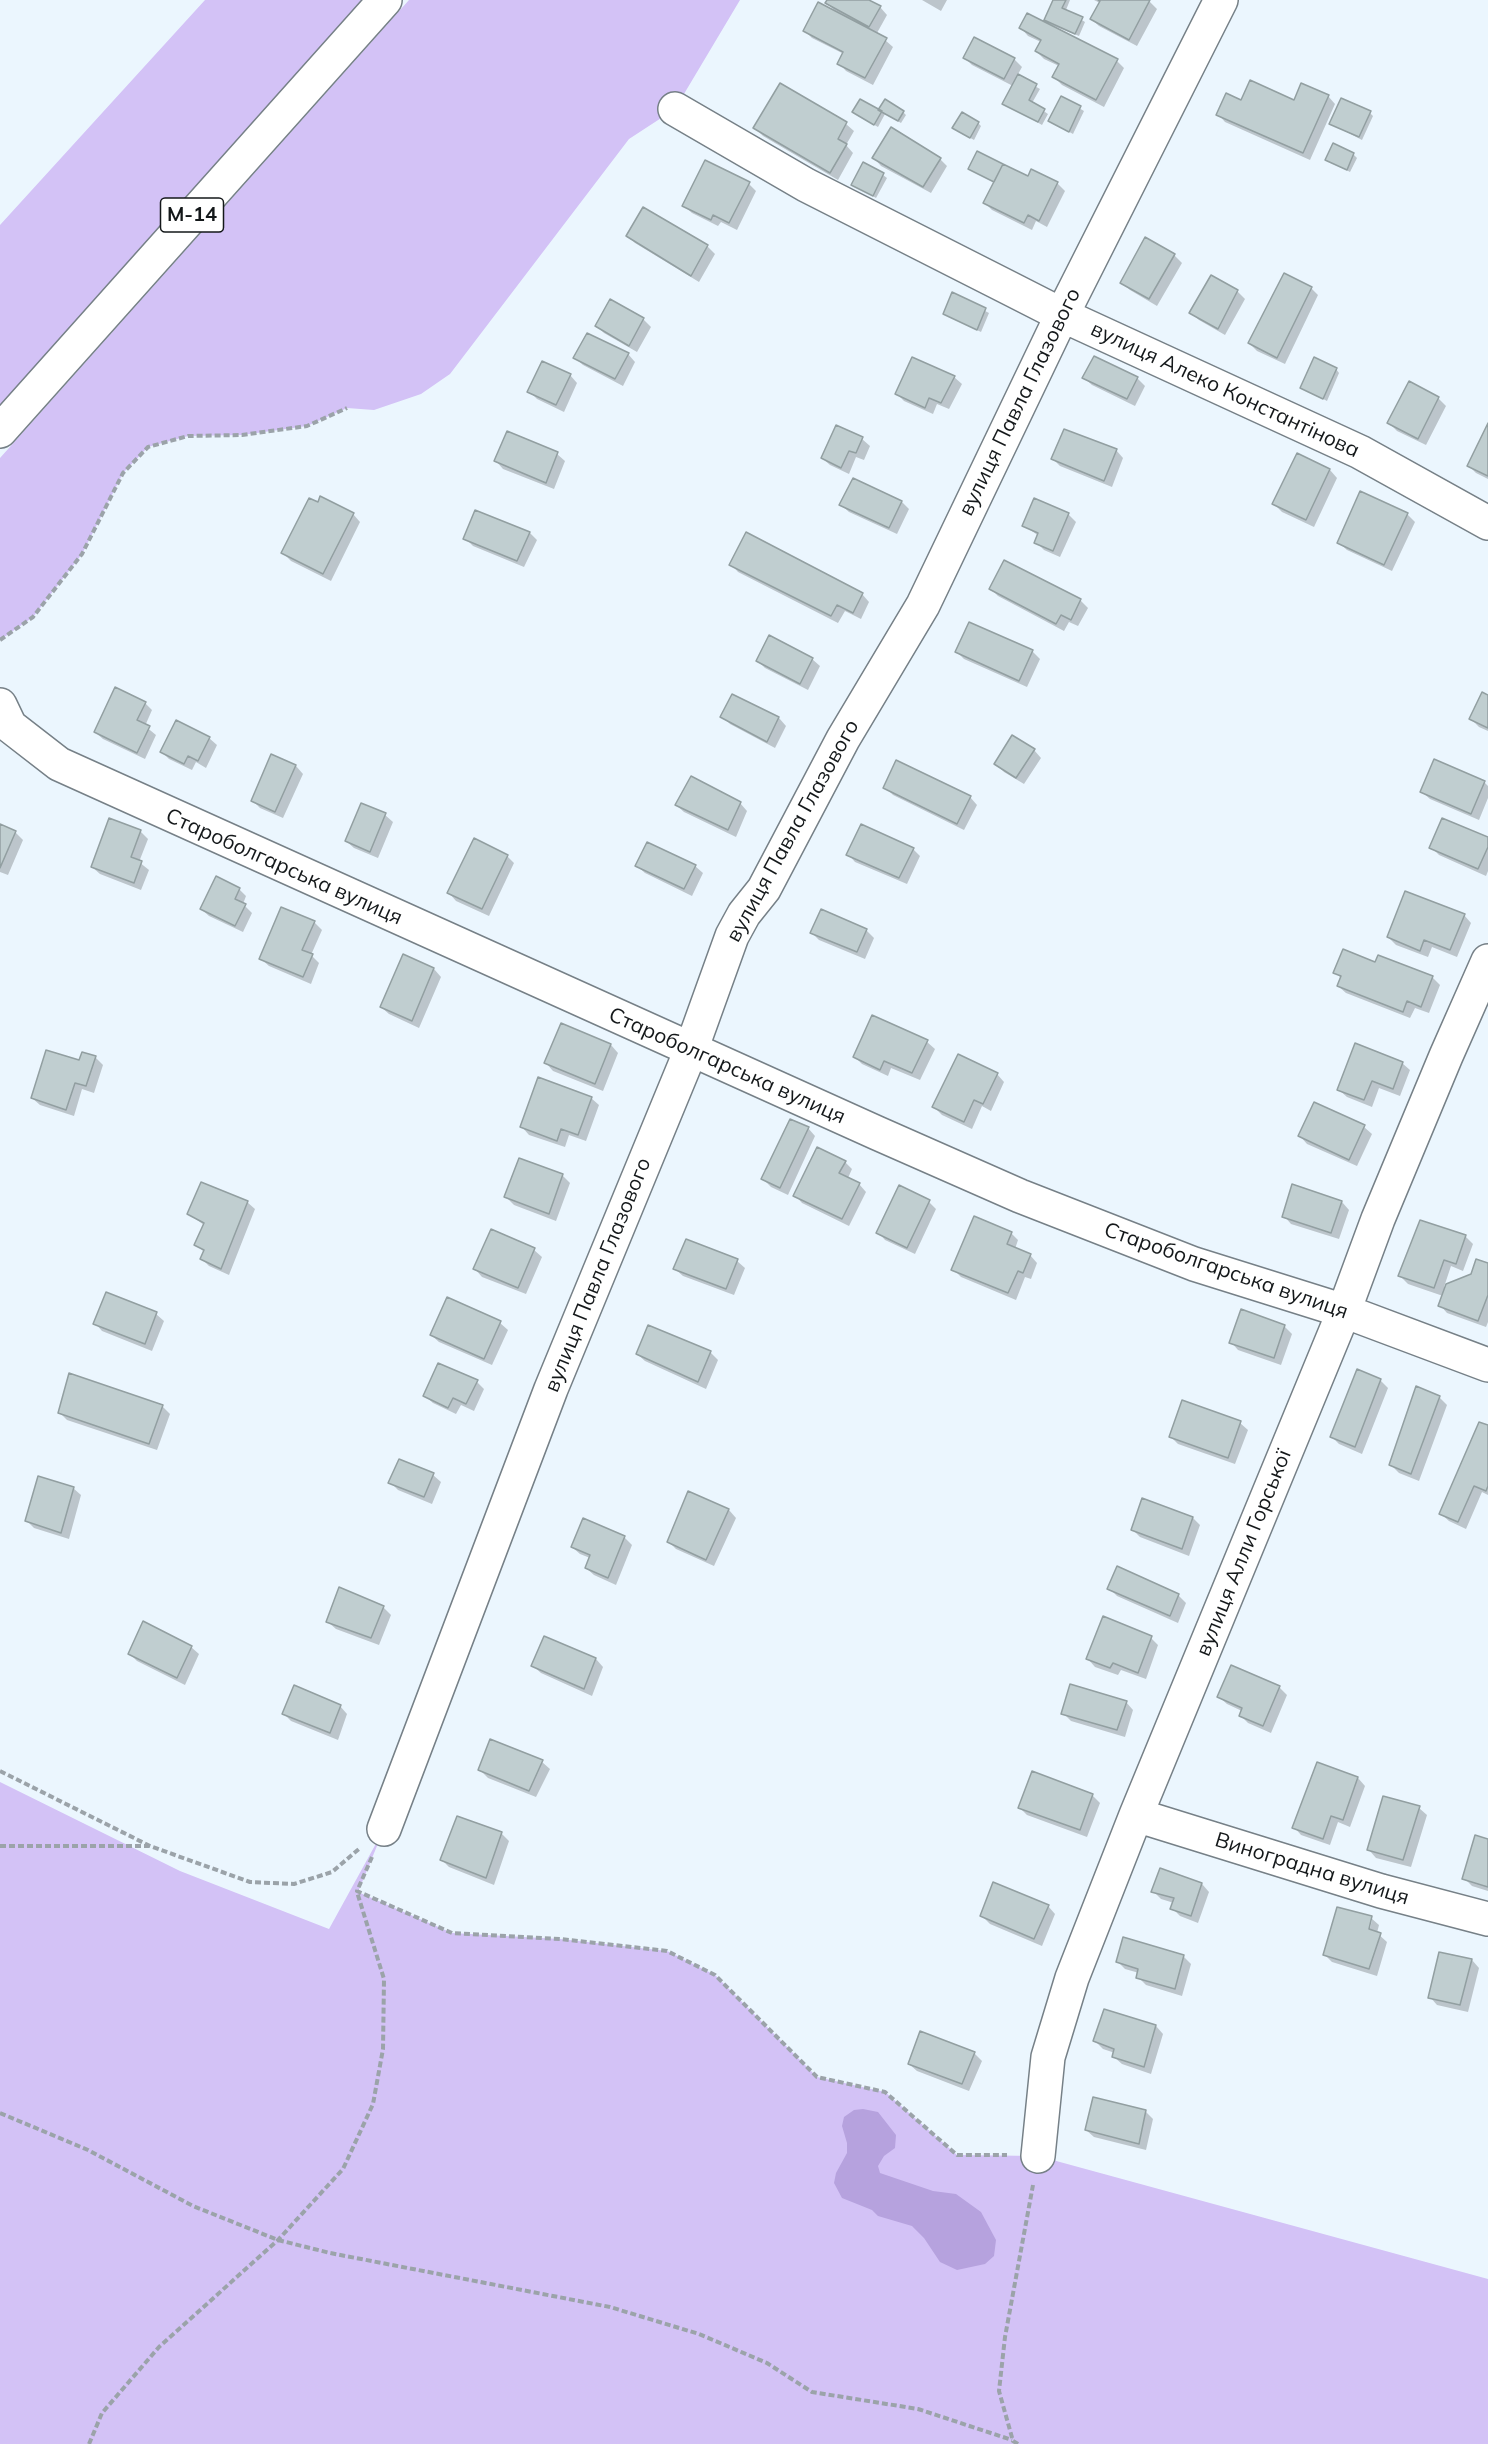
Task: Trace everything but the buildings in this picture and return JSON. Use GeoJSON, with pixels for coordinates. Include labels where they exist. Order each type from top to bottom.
{"type":"FeatureCollection","features":[{"type":"Feature","properties":{"kind":"main road","name":"М-14"},"geometry":{"type":"LineString","coordinates":[[0,431],[385,0]]}},
{"type":"Feature","properties":{"kind":"main road","name":"вулиця Павла Глазового"},"geometry":{"type":"LineString","coordinates":[[384,1828],[551,1389],[691,1050],[732,936],[744,914],[764,889],[843,739],[923,604],[1062,315],[1221,0]]}},
{"type":"Feature","properties":{"kind":"main road","name":"вулиця Алеко Константінова"},"geometry":{"type":"LineString","coordinates":[[675,109],[806,185],[1062,315],[1360,452],[1488,523]]}},
{"type":"Feature","properties":{"kind":"main road","name":"Староболгарська вулиця"},"geometry":{"type":"LineString","coordinates":[[0,705],[10,726],[59,764],[1020,1196],[1194,1264],[1344,1311],[1488,1365]]}},
{"type":"Feature","properties":{"kind":"main road","name":"вулиця Алли Горської"},"geometry":{"type":"LineString","coordinates":[[1038,2156],[1048,2057],[1072,1978],[1136,1815],[1344,1311],[1382,1208],[1488,961]]}},
{"type":"Feature","properties":{"kind":"main road","name":"Виноградна вулиця"},"geometry":{"type":"LineString","coordinates":[[1136,1815],[1381,1891],[1488,1919]]}},
{"type":"Feature","properties":{"kind":"path"},"geometry":{"type":"LineString","coordinates":[[0,640],[33,617],[82,554],[123,473],[148,447],[188,436],[242,435],[307,426],[347,408]]}},
{"type":"Feature","properties":{"kind":"path"},"geometry":{"type":"LineString","coordinates":[[0,1771],[150,1846],[250,1882],[294,1884],[332,1872],[384,1828]]}},
{"type":"Feature","properties":{"kind":"path"},"geometry":{"type":"LineString","coordinates":[[89,2444],[102,2413],[159,2347],[278,2240],[343,2169],[373,2104],[383,2049],[384,1979],[357,1892],[384,1828]]}},
{"type":"Feature","properties":{"kind":"path"},"geometry":{"type":"LineString","coordinates":[[0,1845],[150,1846]]}},
{"type":"Feature","properties":{"kind":"path"},"geometry":{"type":"LineString","coordinates":[[357,1892],[452,1933],[560,1939],[667,1951],[715,1975],[817,2077],[885,2092],[957,2155],[1038,2156],[1005,2337],[999,2391],[1013,2441]]}},
{"type":"Feature","properties":{"kind":"path"},"geometry":{"type":"LineString","coordinates":[[0,2113],[88,2150],[194,2206],[278,2240],[330,2253],[610,2307],[699,2334],[767,2362],[812,2392],[918,2409],[1018,2444]]}},
{"type":"Feature","properties":{"kind":"shaded area"},"geometry":{"type":"Polygon","coordinates":[[[205,0],[368,0],[0,411],[0,225],[205,0]]]}},
{"type":"Feature","properties":{"kind":"shaded area"},"geometry":{"type":"Polygon","coordinates":[[[409,0],[740,0],[675,109],[629,139],[450,374],[421,394],[374,410],[347,408],[307,426],[242,435],[188,436],[148,447],[123,473],[82,554],[33,617],[0,640],[0,458],[409,0]]]}},
{"type":"Feature","properties":{"kind":"shaded area"},"geometry":{"type":"Polygon","coordinates":[[[0,1782],[180,1871],[329,1929],[384,1829],[358,1892],[452,1933],[560,1939],[667,1951],[715,1975],[817,2077],[885,2092],[957,2155],[1038,2156],[1488,2279],[1488,2444],[0,2444],[0,1782]]]}},
{"type":"Feature","properties":{"kind":"shaded area"},"geometry":{"type":"Polygon","coordinates":[[[854,2110],[878,2112],[896,2135],[895,2148],[884,2156],[878,2166],[880,2173],[933,2191],[956,2194],[981,2212],[996,2240],[994,2256],[985,2264],[957,2270],[940,2262],[924,2238],[912,2226],[878,2216],[872,2210],[842,2198],[834,2183],[836,2173],[847,2153],[847,2143],[842,2126],[844,2117],[854,2110]]]}}]}
